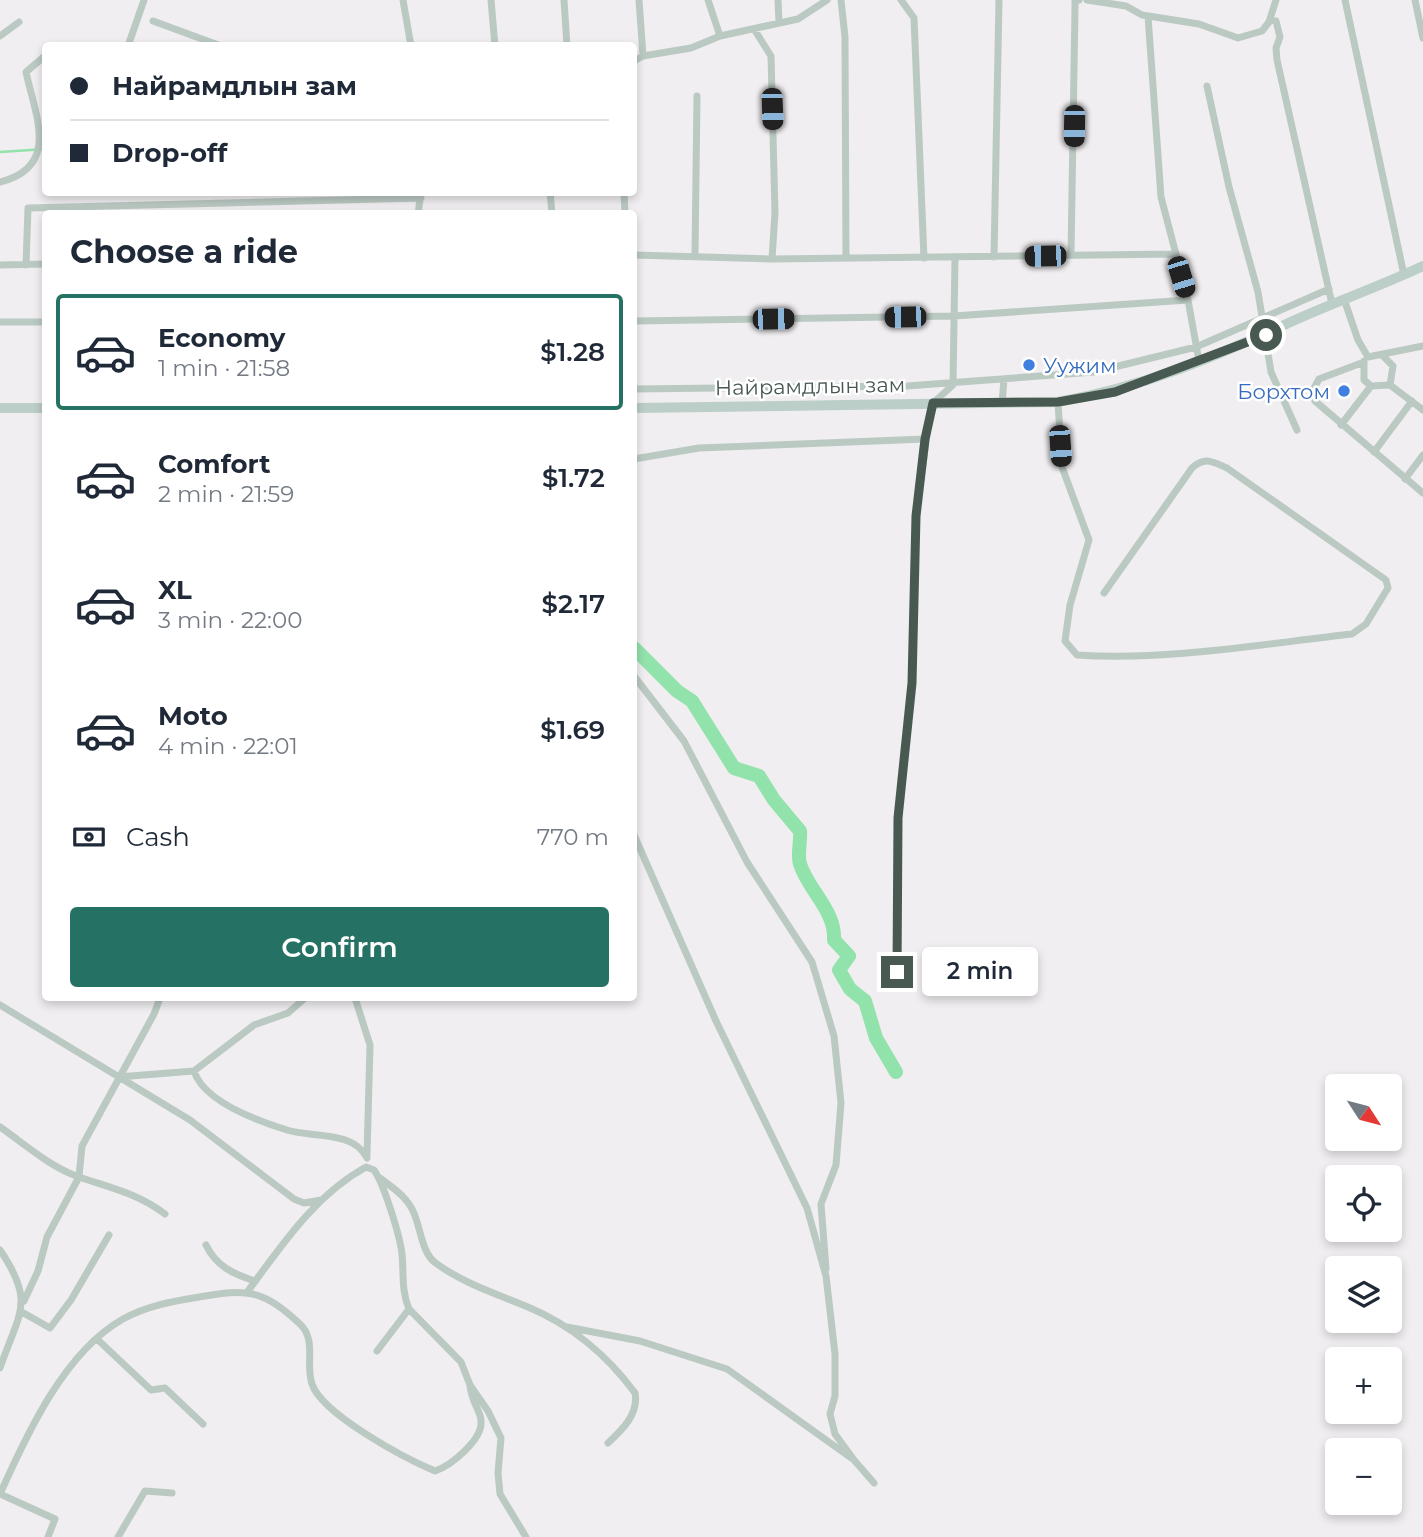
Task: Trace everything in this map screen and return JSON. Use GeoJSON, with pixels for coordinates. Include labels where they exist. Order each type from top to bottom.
{"type":"FeatureCollection","features":[{"type":"Feature","properties":{"kind":"main road","name":"Найрамдлын зам"},"geometry":{"type":"LineString","coordinates":[[637,408],[1002,404],[1058,402],[1115,392],[1266,335],[1332,304],[1421,269]]}},
{"type":"Feature","properties":{"kind":"main road"},"geometry":{"type":"LineString","coordinates":[[0,408],[42,408]]}},
{"type":"Feature","properties":{"kind":"street"},"geometry":{"type":"LineString","coordinates":[[129,42],[144,0]]}},
{"type":"Feature","properties":{"kind":"street"},"geometry":{"type":"LineString","coordinates":[[403,0],[410,42]]}},
{"type":"Feature","properties":{"kind":"street"},"geometry":{"type":"LineString","coordinates":[[491,0],[495,42]]}},
{"type":"Feature","properties":{"kind":"street"},"geometry":{"type":"LineString","coordinates":[[564,0],[567,42]]}},
{"type":"Feature","properties":{"kind":"street"},"geometry":{"type":"LineString","coordinates":[[639,0],[643,56]]}},
{"type":"Feature","properties":{"kind":"street"},"geometry":{"type":"LineString","coordinates":[[708,0],[720,36]]}},
{"type":"Feature","properties":{"kind":"street"},"geometry":{"type":"LineString","coordinates":[[778,0],[779,22]]}},
{"type":"Feature","properties":{"kind":"street"},"geometry":{"type":"LineString","coordinates":[[637,59],[691,48],[720,36],[798,19],[827,0]]}},
{"type":"Feature","properties":{"kind":"street"},"geometry":{"type":"LineString","coordinates":[[842,0],[845,37],[846,257]]}},
{"type":"Feature","properties":{"kind":"street"},"geometry":{"type":"LineString","coordinates":[[994,257],[999,0]]}},
{"type":"Feature","properties":{"kind":"street"},"geometry":{"type":"LineString","coordinates":[[1071,256],[1075,1],[1079,0]]}},
{"type":"Feature","properties":{"kind":"street"},"geometry":{"type":"LineString","coordinates":[[1087,0],[1126,6],[1148,16],[1199,24],[1238,38],[1259,33],[1270,20],[1276,0]]}},
{"type":"Feature","properties":{"kind":"street"},"geometry":{"type":"LineString","coordinates":[[1345,0],[1404,275]]}},
{"type":"Feature","properties":{"kind":"street"},"geometry":{"type":"LineString","coordinates":[[1415,0],[1423,38]]}},
{"type":"Feature","properties":{"kind":"street"},"geometry":{"type":"LineString","coordinates":[[906,1],[914,18],[924,258]]}},
{"type":"Feature","properties":{"kind":"street"},"geometry":{"type":"LineString","coordinates":[[1148,16],[1158,171],[1174,254],[1188,300],[1199,361]]}},
{"type":"Feature","properties":{"kind":"street"},"geometry":{"type":"LineString","coordinates":[[1270,20],[1276,21],[1279,27],[1277,60],[1332,304]]}},
{"type":"Feature","properties":{"kind":"street"},"geometry":{"type":"LineString","coordinates":[[153,21],[210,42]]}},
{"type":"Feature","properties":{"kind":"street"},"geometry":{"type":"LineString","coordinates":[[0,36],[19,22]]}},
{"type":"Feature","properties":{"kind":"street"},"geometry":{"type":"LineString","coordinates":[[754,29],[771,57],[775,213],[772,259]]}},
{"type":"Feature","properties":{"kind":"street"},"geometry":{"type":"LineString","coordinates":[[0,182],[12,179],[32,165],[42,140],[26,72],[42,58]]}},
{"type":"Feature","properties":{"kind":"street"},"geometry":{"type":"LineString","coordinates":[[1207,86],[1263,317],[1271,372],[1297,430]]}},
{"type":"Feature","properties":{"kind":"street"},"geometry":{"type":"LineString","coordinates":[[695,254],[697,96]]}},
{"type":"Feature","properties":{"kind":"street"},"geometry":{"type":"LineString","coordinates":[[26,265],[28,208],[124,209],[400,196]]}},
{"type":"Feature","properties":{"kind":"street"},"geometry":{"type":"LineString","coordinates":[[637,254],[695,254],[772,259],[1174,254]]}},
{"type":"Feature","properties":{"kind":"street"},"geometry":{"type":"LineString","coordinates":[[897,972],[898,818],[912,683],[916,516],[925,439],[933,403],[953,382],[955,258]]}},
{"type":"Feature","properties":{"kind":"street"},"geometry":{"type":"LineString","coordinates":[[0,265],[42,264]]}},
{"type":"Feature","properties":{"kind":"street"},"geometry":{"type":"LineString","coordinates":[[637,389],[907,386],[1094,372],[1196,347],[1329,289]]}},
{"type":"Feature","properties":{"kind":"street"},"geometry":{"type":"LineString","coordinates":[[1344,299],[1366,360],[1362,374],[1371,386]]}},
{"type":"Feature","properties":{"kind":"street"},"geometry":{"type":"LineString","coordinates":[[637,321],[954,316],[1188,300]]}},
{"type":"Feature","properties":{"kind":"street"},"geometry":{"type":"LineString","coordinates":[[0,322],[42,322]]}},
{"type":"Feature","properties":{"kind":"street"},"geometry":{"type":"LineString","coordinates":[[1423,346],[1366,360],[1320,379],[1313,390],[1320,407],[1423,493]]}},
{"type":"Feature","properties":{"kind":"street"},"geometry":{"type":"LineString","coordinates":[[1382,355],[1393,366],[1390,385]]}},
{"type":"Feature","properties":{"kind":"street"},"geometry":{"type":"LineString","coordinates":[[1002,404],[1004,379]]}},
{"type":"Feature","properties":{"kind":"street"},"geometry":{"type":"LineString","coordinates":[[1341,425],[1371,386],[1390,385],[1423,410]]}},
{"type":"Feature","properties":{"kind":"street"},"geometry":{"type":"LineString","coordinates":[[1374,452],[1412,401]]}},
{"type":"Feature","properties":{"kind":"street"},"geometry":{"type":"LineString","coordinates":[[1058,402],[1062,467],[1089,540],[1070,605],[1065,641],[1077,655],[1105,657],[1352,634],[1366,624],[1388,588],[1386,580],[1227,468],[1209,460],[1200,460],[1104,593]]}},
{"type":"Feature","properties":{"kind":"street"},"geometry":{"type":"LineString","coordinates":[[637,458],[699,448],[925,439]]}},
{"type":"Feature","properties":{"kind":"street"},"geometry":{"type":"LineString","coordinates":[[1405,478],[1423,456]]}},
{"type":"Feature","properties":{"kind":"street"},"geometry":{"type":"LineString","coordinates":[[637,680],[684,741],[707,791],[747,862],[812,962],[834,1036],[841,1103],[836,1165],[821,1204],[835,1354],[835,1396],[830,1414],[835,1434],[874,1483]]}},
{"type":"Feature","properties":{"kind":"street"},"geometry":{"type":"LineString","coordinates":[[637,842],[716,1021],[807,1208],[826,1276]]}},
{"type":"Feature","properties":{"kind":"street"},"geometry":{"type":"LineString","coordinates":[[0,1368],[20,1311],[38,1271],[47,1237],[79,1177],[82,1146],[159,1001]]}},
{"type":"Feature","properties":{"kind":"street"},"geometry":{"type":"LineString","coordinates":[[117,1077],[194,1071],[254,1024],[288,1013],[302,1001]]}},
{"type":"Feature","properties":{"kind":"street"},"geometry":{"type":"LineString","coordinates":[[356,1001],[370,1045],[366,1167]]}},
{"type":"Feature","properties":{"kind":"street"},"geometry":{"type":"LineString","coordinates":[[0,1005],[190,1120],[294,1199],[304,1203],[322,1200]]}},
{"type":"Feature","properties":{"kind":"street"},"geometry":{"type":"LineString","coordinates":[[194,1071],[198,1083],[237,1109],[289,1131],[356,1145],[366,1158]]}},
{"type":"Feature","properties":{"kind":"street"},"geometry":{"type":"LineString","coordinates":[[0,1127],[42,1158],[79,1177],[126,1190],[146,1199],[164,1214]]}},
{"type":"Feature","properties":{"kind":"street"},"geometry":{"type":"LineString","coordinates":[[247,1291],[293,1230],[322,1200],[366,1167]]}},
{"type":"Feature","properties":{"kind":"street"},"geometry":{"type":"LineString","coordinates":[[366,1167],[374,1170],[408,1202],[427,1251],[435,1264],[484,1292],[529,1307],[566,1326],[606,1357],[635,1393],[631,1416],[608,1443]]}},
{"type":"Feature","properties":{"kind":"street"},"geometry":{"type":"LineString","coordinates":[[379,1177],[397,1230],[402,1255],[404,1298],[409,1309],[461,1362],[470,1385],[488,1410],[501,1438],[498,1473],[500,1494],[526,1537]]}},
{"type":"Feature","properties":{"kind":"street"},"geometry":{"type":"LineString","coordinates":[[20,1311],[50,1328],[71,1300],[109,1236]]}},
{"type":"Feature","properties":{"kind":"street"},"geometry":{"type":"LineString","coordinates":[[206,1245],[212,1258],[233,1275],[255,1280]]}},
{"type":"Feature","properties":{"kind":"street"},"geometry":{"type":"LineString","coordinates":[[0,1250],[17,1275],[24,1301]]}},
{"type":"Feature","properties":{"kind":"street"},"geometry":{"type":"LineString","coordinates":[[48,1537],[55,1519],[0,1494],[29,1429],[55,1387],[97,1339],[124,1318],[167,1303],[247,1291],[271,1301],[304,1327],[311,1343],[308,1364],[312,1384],[319,1398],[335,1415],[352,1422],[401,1457],[435,1471],[447,1466],[480,1433],[482,1419],[471,1401],[470,1385]]}},
{"type":"Feature","properties":{"kind":"street"},"geometry":{"type":"LineString","coordinates":[[377,1351],[409,1309]]}},
{"type":"Feature","properties":{"kind":"street"},"geometry":{"type":"LineString","coordinates":[[566,1326],[640,1341],[727,1369],[854,1460]]}},
{"type":"Feature","properties":{"kind":"street"},"geometry":{"type":"LineString","coordinates":[[97,1339],[151,1390],[165,1388],[202,1424]]}},
{"type":"Feature","properties":{"kind":"street"},"geometry":{"type":"LineString","coordinates":[[118,1537],[145,1491],[172,1493]]}},
{"type":"Feature","properties":{"kind":"waterway"},"geometry":{"type":"LineString","coordinates":[[0,152],[42,149]]}},
{"type":"Feature","properties":{"kind":"waterway"},"geometry":{"type":"LineString","coordinates":[[637,651],[677,691],[692,701],[734,768],[759,776],[774,800],[800,831],[800,864],[831,920],[834,940],[849,956],[839,970],[850,989],[865,1001],[876,1038],[896,1072]]}},
{"type":"Feature","properties":{"kind":"place","name":"Уужим"},"geometry":{"type":"Point","coordinates":[1029,365]}},
{"type":"Feature","properties":{"kind":"place","name":"Борхтом"},"geometry":{"type":"Point","coordinates":[1344,391]}},
{"type":"Feature","properties":{"kind":"route"},"geometry":{"type":"LineString","coordinates":[[897,972],[898,818],[912,683],[916,516],[925,439],[933,403],[1058,402],[1115,392],[1266,335]]}}]}
